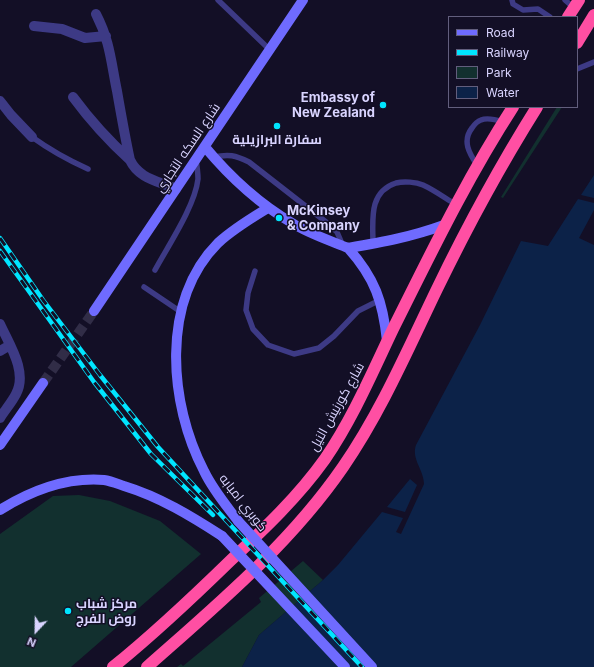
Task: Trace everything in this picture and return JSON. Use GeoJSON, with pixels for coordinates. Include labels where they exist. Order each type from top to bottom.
{"type":"FeatureCollection","features":[{"type":"Feature","properties":{"kind":"highway"},"geometry":{"type":"LineString","coordinates":[[578,40],[594,15]]}},
{"type":"Feature","properties":{"kind":"highway","name":"شارع كورنيش النيل"},"geometry":{"type":"LineString","coordinates":[[113,667],[170,619],[284,509],[306,484],[325,458],[356,407],[455,204],[512,108]]}},
{"type":"Feature","properties":{"kind":"highway"},"geometry":{"type":"LineString","coordinates":[[147,667],[250,574],[279,545],[303,520],[344,466],[378,409],[462,238],[511,148],[536,108]]}},
{"type":"Feature","properties":{"kind":"street","name":"شارع السكه التجاري"},"geometry":{"type":"LineString","coordinates":[[94,311],[303,0]]}},
{"type":"Feature","properties":{"kind":"street"},"geometry":{"type":"LineString","coordinates":[[96,14],[106,36],[111,54],[113,72],[130,160],[134,168],[140,174],[176,189]]}},
{"type":"Feature","properties":{"kind":"street"},"geometry":{"type":"LineString","coordinates":[[34,26],[62,29],[85,38],[106,36]]}},
{"type":"Feature","properties":{"kind":"street"},"geometry":{"type":"LineString","coordinates":[[73,97],[99,130],[130,160]]}},
{"type":"Feature","properties":{"kind":"street"},"geometry":{"type":"LineString","coordinates":[[0,101],[32,137]]}},
{"type":"Feature","properties":{"kind":"street"},"geometry":{"type":"LineString","coordinates":[[205,147],[224,170],[245,190],[268,208],[294,224],[346,247],[362,262],[380,300],[385,320],[387,341]]}},
{"type":"Feature","properties":{"kind":"street","name":"كوبري امبابه"},"geometry":{"type":"LineString","coordinates":[[268,208],[241,224],[218,244],[199,268],[186,296],[177,334],[176,355],[178,385],[183,415],[192,444],[204,472],[220,498],[238,521],[372,667]]}},
{"type":"Feature","properties":{"kind":"street"},"geometry":{"type":"LineString","coordinates":[[346,247],[397,240],[421,234],[444,225]]}},
{"type":"Feature","properties":{"kind":"street"},"geometry":{"type":"LineString","coordinates":[[0,324],[3,349],[18,368],[20,377],[16,395],[0,418]]}},
{"type":"Feature","properties":{"kind":"street"},"geometry":{"type":"LineString","coordinates":[[0,445],[43,383]]}},
{"type":"Feature","properties":{"kind":"street"},"geometry":{"type":"LineString","coordinates":[[0,510],[28,493],[53,484],[79,480],[106,480],[166,502],[222,536],[345,667]]}},
{"type":"Feature","properties":{"kind":"lane"},"geometry":{"type":"LineString","coordinates":[[218,0],[270,50]]}},
{"type":"Feature","properties":{"kind":"lane"},"geometry":{"type":"LineString","coordinates":[[512,0],[513,4],[523,10],[538,9],[548,16]]}},
{"type":"Feature","properties":{"kind":"lane"},"geometry":{"type":"LineString","coordinates":[[578,69],[594,62]]}},
{"type":"Feature","properties":{"kind":"lane"},"geometry":{"type":"LineString","coordinates":[[477,166],[470,155],[466,144],[467,135],[473,126],[481,120],[490,119],[504,122]]}},
{"type":"Feature","properties":{"kind":"lane"},"geometry":{"type":"LineString","coordinates":[[32,137],[68,161],[88,169]]}},
{"type":"Feature","properties":{"kind":"lane"},"geometry":{"type":"LineString","coordinates":[[213,157],[226,154],[237,156],[249,162],[326,222],[337,232],[346,247]]}},
{"type":"Feature","properties":{"kind":"lane"},"geometry":{"type":"LineString","coordinates":[[154,270],[188,210],[194,195],[198,178],[196,160]]}},
{"type":"Feature","properties":{"kind":"lane"},"geometry":{"type":"LineString","coordinates":[[373,244],[373,218],[375,206],[378,196],[385,188],[402,182],[422,184],[455,204]]}},
{"type":"Feature","properties":{"kind":"lane"},"geometry":{"type":"LineString","coordinates":[[255,271],[248,293],[246,310],[252,329],[268,345],[294,354],[319,348],[334,336],[358,311],[380,300]]}},
{"type":"Feature","properties":{"kind":"lane"},"geometry":{"type":"LineString","coordinates":[[144,288],[181,312]]}},
{"type":"Feature","properties":{"kind":"green space"},"geometry":{"type":"Polygon","coordinates":[[[556,108],[561,108],[503,198],[501,197],[556,108]]]}},
{"type":"Feature","properties":{"kind":"green space","name":"مركز شباب روض الفرج"},"geometry":{"type":"Polygon","coordinates":[[[79,495],[110,501],[160,521],[201,554],[71,667],[0,667],[0,534],[53,496],[79,495]]]}},
{"type":"Feature","properties":{"kind":"green space"},"geometry":{"type":"Polygon","coordinates":[[[303,561],[323,580],[259,635],[242,667],[177,667],[181,664],[183,666],[261,602],[259,598],[303,561]]]}},
{"type":"Feature","properties":{"kind":"water"},"geometry":{"type":"Polygon","coordinates":[[[594,175],[594,198],[581,195],[594,175]]]}},
{"type":"Feature","properties":{"kind":"water"},"geometry":{"type":"Polygon","coordinates":[[[578,199],[594,203],[594,210],[579,238],[594,245],[594,667],[242,667],[259,635],[323,580],[338,565],[382,512],[403,518],[396,532],[401,534],[424,484],[422,474],[416,460],[416,445],[480,325],[521,241],[548,246],[578,199]]]}},
{"type":"Feature","properties":{"kind":"water"},"geometry":{"type":"Polygon","coordinates":[[[410,479],[417,485],[405,512],[387,507],[410,479]]]}},
{"type":"Feature","properties":{"kind":"tunnel"},"geometry":{"type":"LineString","coordinates":[[43,383],[94,311]]}},
{"type":"Feature","properties":{"kind":"railway"},"geometry":{"type":"LineString","coordinates":[[0,238],[43,300],[100,375],[158,447],[362,667]]}},
{"type":"Feature","properties":{"kind":"railway"},"geometry":{"type":"LineString","coordinates":[[0,251],[94,382],[151,454],[213,515]]}},
{"type":"Feature","properties":{"kind":"place","name":"Embassy of New Zealand"},"geometry":{"type":"Point","coordinates":[383,105]}},
{"type":"Feature","properties":{"kind":"place","name":"سفارة البرازيلية"},"geometry":{"type":"Point","coordinates":[277,126]}},
{"type":"Feature","properties":{"kind":"place","name":"McKinsey & Company"},"geometry":{"type":"Point","coordinates":[279,218]}},
{"type":"Feature","properties":{"kind":"place","name":"مركز شباب روض الفرج"},"geometry":{"type":"Point","coordinates":[68,611]}}]}
